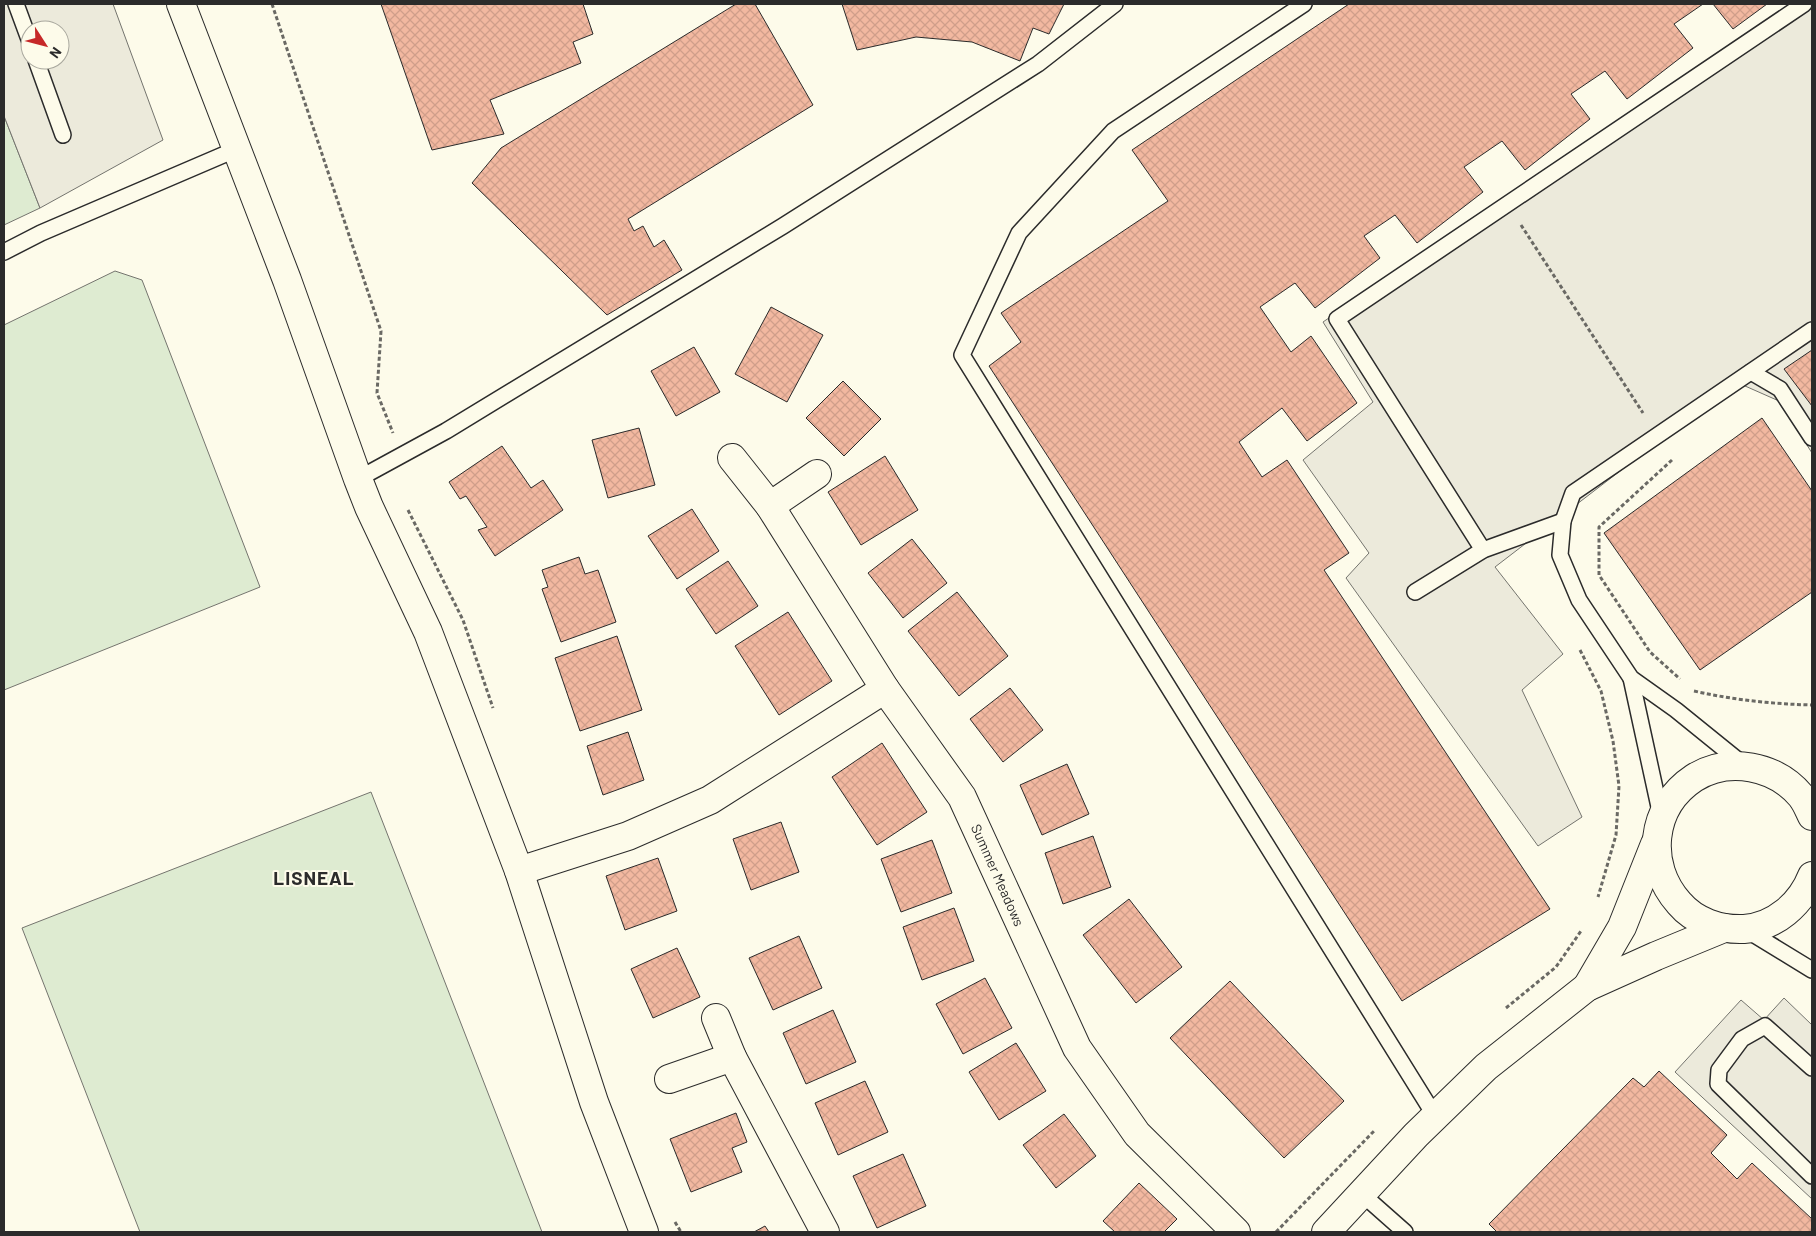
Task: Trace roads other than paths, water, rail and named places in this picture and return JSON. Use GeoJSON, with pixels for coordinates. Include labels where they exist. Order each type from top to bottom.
{"type":"FeatureCollection","features":[{"type":"Feature","properties":{"kind":"street"},"geometry":{"type":"LineString","coordinates":[[182,4],[287,280],[358,479],[369,507],[428,632],[519,871],[594,1102],[644,1232]]}},
{"type":"Feature","properties":{"kind":"street","name":"Summer Meadows"},"geometry":{"type":"LineString","coordinates":[[732,458],[770,506],[885,689],[962,797],[1077,1048],[1137,1134],[1236,1232]]}},
{"type":"Feature","properties":{"kind":"street"},"geometry":{"type":"LineString","coordinates":[[770,506],[816,474]]}},
{"type":"Feature","properties":{"kind":"street"},"geometry":{"type":"LineString","coordinates":[[519,871],[628,836],[710,800],[885,689]]}},
{"type":"Feature","properties":{"kind":"street"},"geometry":{"type":"LineString","coordinates":[[1587,987],[1622,927],[1658,830],[1675,795],[1695,778],[1719,768],[1746,766],[1773,774],[1786,782],[1802,797],[1812,816]]}},
{"type":"Feature","properties":{"kind":"street"},"geometry":{"type":"LineString","coordinates":[[1786,782],[1812,776]]}},
{"type":"Feature","properties":{"kind":"street"},"geometry":{"type":"LineString","coordinates":[[1658,830],[1658,869],[1669,893],[1685,910],[1704,923],[1735,929]]}},
{"type":"Feature","properties":{"kind":"street"},"geometry":{"type":"LineString","coordinates":[[1326,1232],[1416,1135],[1486,1067],[1587,987],[1656,956],[1735,929],[1769,922],[1791,909],[1810,890]]}},
{"type":"Feature","properties":{"kind":"street"},"geometry":{"type":"LineString","coordinates":[[716,1018],[732,1057],[825,1232]]}},
{"type":"Feature","properties":{"kind":"street"},"geometry":{"type":"LineString","coordinates":[[669,1078],[732,1057]]}},
{"type":"Feature","properties":{"kind":"lane"},"geometry":{"type":"LineString","coordinates":[[16,4],[22,20]]}},
{"type":"Feature","properties":{"kind":"lane"},"geometry":{"type":"LineString","coordinates":[[358,479],[454,426],[791,221],[1038,64],[1116,4]]}},
{"type":"Feature","properties":{"kind":"lane"},"geometry":{"type":"LineString","coordinates":[[1304,4],[1113,131],[1019,232],[962,355],[1435,1116]]}},
{"type":"Feature","properties":{"kind":"lane"},"geometry":{"type":"LineString","coordinates":[[1483,550],[1337,319],[1804,4]]}},
{"type":"Feature","properties":{"kind":"lane"},"geometry":{"type":"LineString","coordinates":[[40,70],[63,134]]}},
{"type":"Feature","properties":{"kind":"lane"},"geometry":{"type":"LineString","coordinates":[[4,252],[41,234],[237,149]]}},
{"type":"Feature","properties":{"kind":"lane"},"geometry":{"type":"LineString","coordinates":[[1746,766],[1676,710],[1631,678],[1579,600],[1560,556],[1563,521],[1573,492],[1812,330]]}},
{"type":"Feature","properties":{"kind":"lane"},"geometry":{"type":"LineString","coordinates":[[1751,372],[1780,389],[1812,438]]}},
{"type":"Feature","properties":{"kind":"lane"},"geometry":{"type":"LineString","coordinates":[[1415,592],[1483,550],[1563,521]]}},
{"type":"Feature","properties":{"kind":"lane"},"geometry":{"type":"LineString","coordinates":[[1631,678],[1658,830]]}},
{"type":"Feature","properties":{"kind":"lane"},"geometry":{"type":"LineString","coordinates":[[1735,929],[1812,970]]}},
{"type":"Feature","properties":{"kind":"lane"},"geometry":{"type":"LineString","coordinates":[[1812,1068],[1766,1026],[1742,1039],[1719,1070],[1718,1084],[1812,1176]]}},
{"type":"Feature","properties":{"kind":"lane"},"geometry":{"type":"LineString","coordinates":[[1362,1194],[1405,1232]]}},
{"type":"Feature","properties":{"kind":"district","name":"LISNEAL"},"geometry":{"type":"Point","coordinates":[314,877]}}]}
